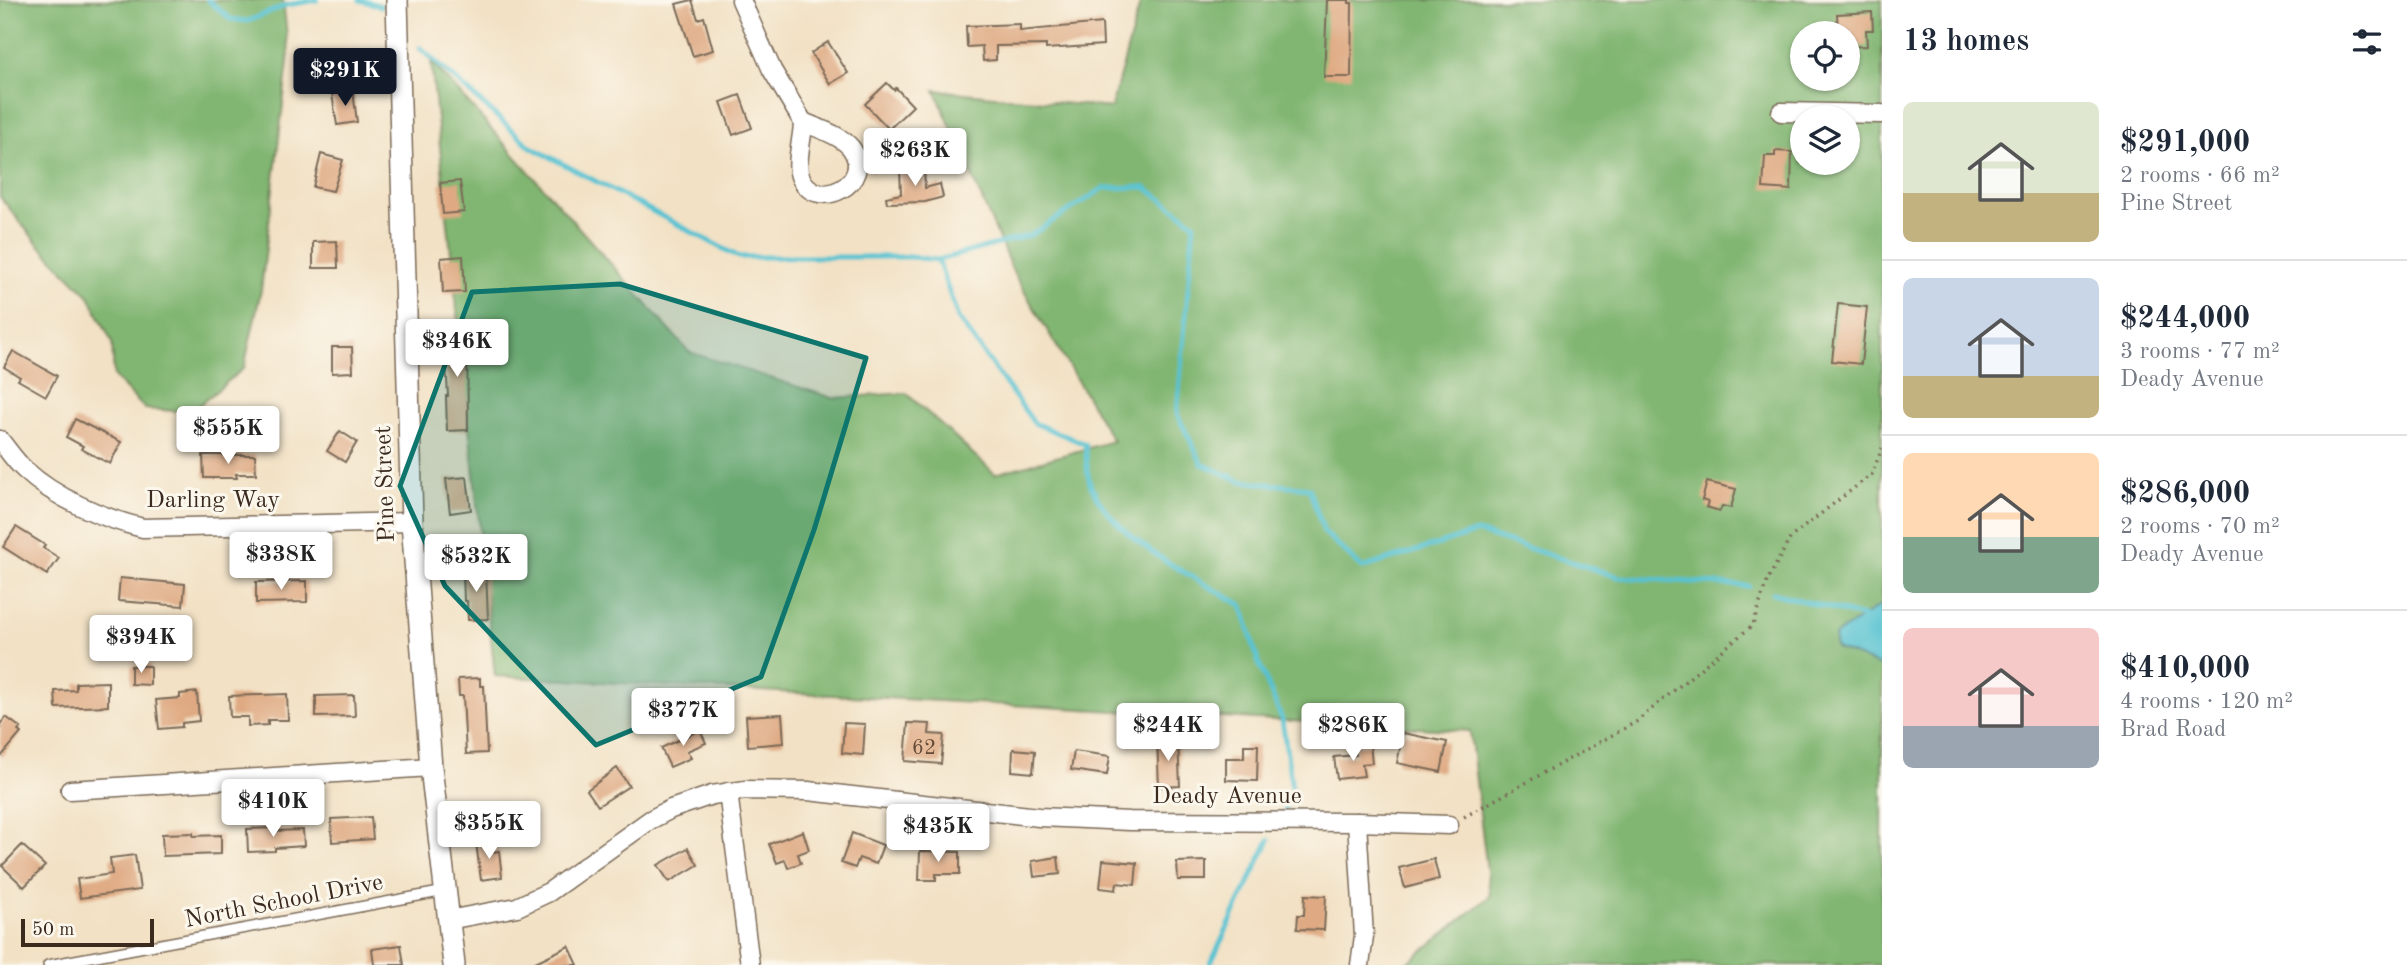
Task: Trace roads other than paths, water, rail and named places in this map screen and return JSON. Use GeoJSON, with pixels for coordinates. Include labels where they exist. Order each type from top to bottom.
{"type":"FeatureCollection","features":[{"type":"Feature","properties":{"kind":"street","name":"Pine Street"},"geometry":{"type":"LineString","coordinates":[[397,0],[412,522],[431,767],[454,965]]}},
{"type":"Feature","properties":{"kind":"street"},"geometry":{"type":"LineString","coordinates":[[741,0],[772,70],[803,122]]}},
{"type":"Feature","properties":{"kind":"street"},"geometry":{"type":"LineString","coordinates":[[1781,112],[1882,114]]}},
{"type":"Feature","properties":{"kind":"street","name":"Darling Way"},"geometry":{"type":"LineString","coordinates":[[0,440],[24,469],[53,490],[117,522],[143,528],[412,522]]}},
{"type":"Feature","properties":{"kind":"street"},"geometry":{"type":"LineString","coordinates":[[70,790],[431,767]]}},
{"type":"Feature","properties":{"kind":"street","name":"Deady Avenue"},"geometry":{"type":"LineString","coordinates":[[448,919],[500,911],[535,899],[565,881],[650,820],[693,800],[728,792],[797,790],[1039,817],[1118,821],[1449,825]]}},
{"type":"Feature","properties":{"kind":"street"},"geometry":{"type":"LineString","coordinates":[[728,792],[750,965]]}},
{"type":"Feature","properties":{"kind":"street"},"geometry":{"type":"LineString","coordinates":[[1357,822],[1364,936],[1360,965]]}},
{"type":"Feature","properties":{"kind":"lane","name":"North School Drive"},"geometry":{"type":"LineString","coordinates":[[48,965],[445,891]]}},
{"type":"Feature","properties":{"kind":"water"},"geometry":{"type":"Polygon","coordinates":[[[1882,604],[1882,667],[1836,648],[1834,636],[1882,604]]]}},
{"type":"Feature","properties":{"kind":"waterway"},"geometry":{"type":"LineString","coordinates":[[208,0],[230,19],[248,21],[287,5],[317,0]]}},
{"type":"Feature","properties":{"kind":"waterway"},"geometry":{"type":"LineString","coordinates":[[360,0],[381,6]]}},
{"type":"Feature","properties":{"kind":"waterway"},"geometry":{"type":"LineString","coordinates":[[420,48],[531,147],[739,257],[911,257],[938,260],[1031,235],[1104,188],[1145,187],[1194,223],[1177,414],[1202,464],[1241,481],[1309,488],[1324,532],[1362,568],[1477,532],[1619,577],[1749,586]]}},
{"type":"Feature","properties":{"kind":"waterway"},"geometry":{"type":"LineString","coordinates":[[938,260],[958,318],[1034,423],[1085,444],[1091,486],[1102,505],[1136,540],[1179,569],[1242,605],[1258,661],[1282,719],[1292,789],[1284,812]]}},
{"type":"Feature","properties":{"kind":"waterway"},"geometry":{"type":"LineString","coordinates":[[1773,593],[1882,622]]}},
{"type":"Feature","properties":{"kind":"waterway"},"geometry":{"type":"LineString","coordinates":[[1210,965],[1269,840]]}}]}
